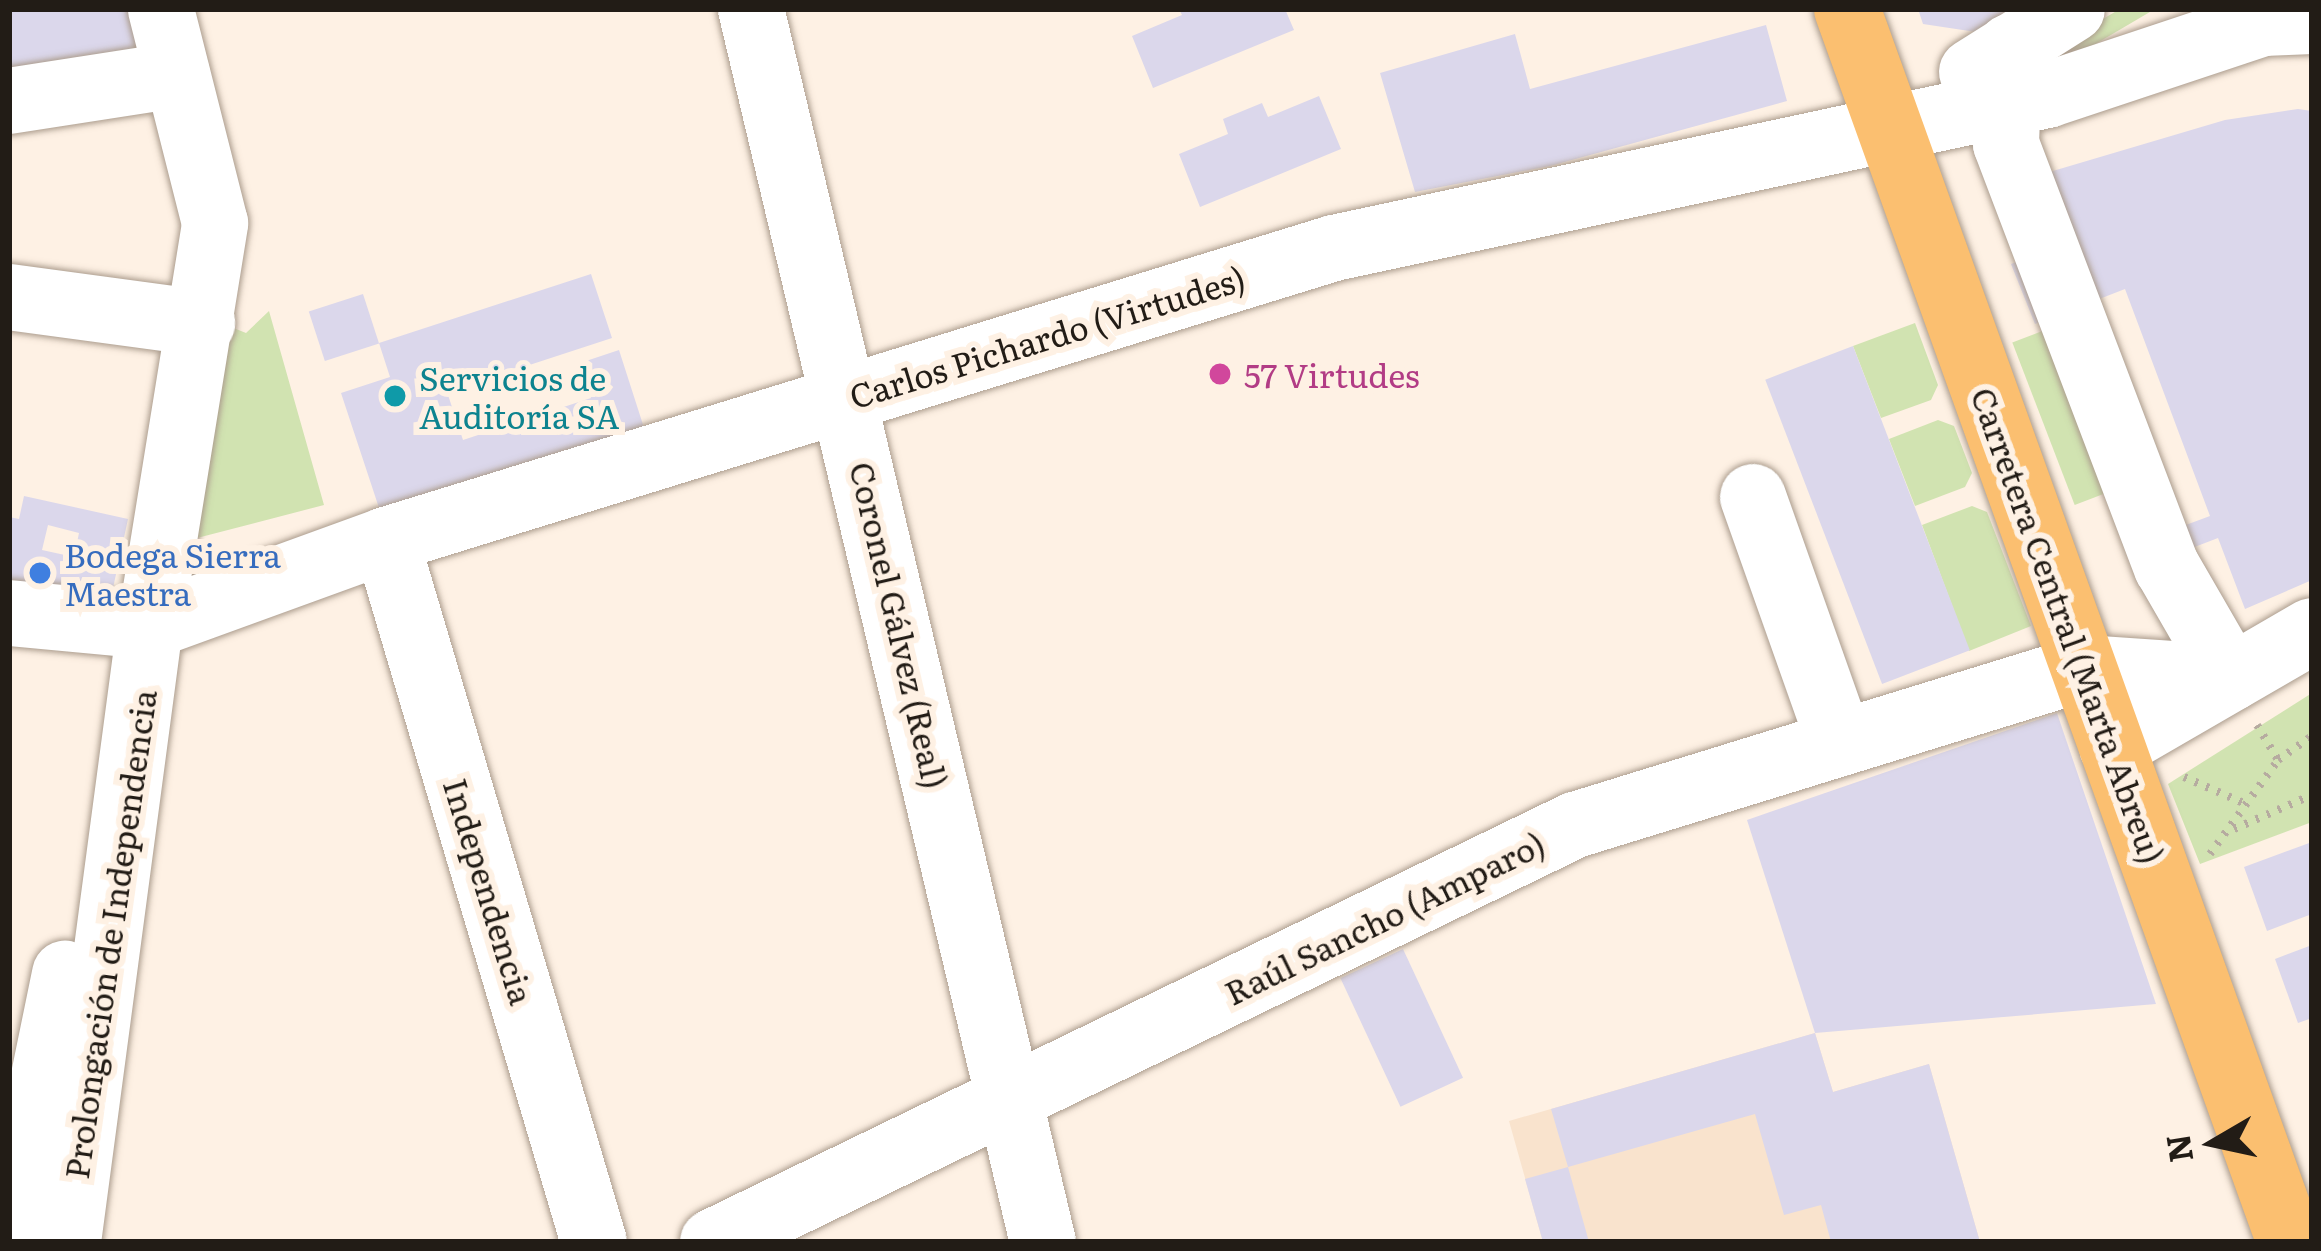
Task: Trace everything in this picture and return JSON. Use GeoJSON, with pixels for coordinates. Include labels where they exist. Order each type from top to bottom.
{"type":"FeatureCollection","features":[{"type":"Feature","properties":{"kind":"main road","name":"Carretera Central (Marta Abreu)"},"geometry":{"type":"LineString","coordinates":[[1840,21],[1913,193],[2290,1242]]}},
{"type":"Feature","properties":{"kind":"street"},"geometry":{"type":"LineString","coordinates":[[9,101],[177,76],[160,9]]}},
{"type":"Feature","properties":{"kind":"street","name":"Coronel Gálvez (Real)"},"geometry":{"type":"LineString","coordinates":[[751,9],[1043,1242]]}},
{"type":"Feature","properties":{"kind":"street","name":"Carlos Pichardo (Virtudes)"},"geometry":{"type":"LineString","coordinates":[[9,613],[150,626],[386,540],[1439,220],[2008,97],[2072,9]]}},
{"type":"Feature","properties":{"kind":"street"},"geometry":{"type":"LineString","coordinates":[[1913,193],[1915,160],[1941,133],[1976,128],[2008,97],[2047,95],[2263,23],[2312,21]]}},
{"type":"Feature","properties":{"kind":"street","name":"Prolongación de Independencia"},"geometry":{"type":"LineString","coordinates":[[10,1242],[54,1016],[150,626],[202,323],[215,223],[177,76]]}},
{"type":"Feature","properties":{"kind":"street"},"geometry":{"type":"LineString","coordinates":[[2008,97],[2167,566],[2231,678]]}},
{"type":"Feature","properties":{"kind":"street"},"geometry":{"type":"LineString","coordinates":[[9,297],[202,323]]}},
{"type":"Feature","properties":{"kind":"street"},"geometry":{"type":"LineString","coordinates":[[1753,497],[1840,743]]}},
{"type":"Feature","properties":{"kind":"street","name":"Independencia"},"geometry":{"type":"LineString","coordinates":[[386,540],[594,1242]]}},
{"type":"Feature","properties":{"kind":"street"},"geometry":{"type":"LineString","coordinates":[[2060,601],[2083,629],[2119,636],[2137,630],[2162,604],[2167,566]]}},
{"type":"Feature","properties":{"kind":"street"},"geometry":{"type":"LineString","coordinates":[[2112,747],[2312,632]]}},
{"type":"Feature","properties":{"kind":"street"},"geometry":{"type":"LineString","coordinates":[[2084,668],[2231,678]]}},
{"type":"Feature","properties":{"kind":"street","name":"Raúl Sancho (Amparo)"},"geometry":{"type":"LineString","coordinates":[[713,1242],[1575,825],[2084,668]]}},
{"type":"Feature","properties":{"kind":"street","name":"Prolongación de Independencia"},"geometry":{"type":"LineString","coordinates":[[54,1016],[68,1242]]}},
{"type":"Feature","properties":{"kind":"path"},"geometry":{"type":"LineString","coordinates":[[2167,898],[2233,830],[2278,760],[2312,736]]}},
{"type":"Feature","properties":{"kind":"path"},"geometry":{"type":"LineString","coordinates":[[2233,830],[2312,795]]}},
{"type":"Feature","properties":{"kind":"shaded area"},"geometry":{"type":"Polygon","coordinates":[[[1815,1033],[1833,1092],[1929,1064],[1980,1242],[1543,1242],[1509,1121],[1815,1033]]]}},
{"type":"Feature","properties":{"kind":"green space"},"geometry":{"type":"Polygon","coordinates":[[[2120,9],[2155,9],[2087,49],[2048,51],[2120,9]]]}},
{"type":"Feature","properties":{"kind":"green space"},"geometry":{"type":"Polygon","coordinates":[[[269,311],[324,505],[197,538],[231,327],[246,333],[269,311]]]}},
{"type":"Feature","properties":{"kind":"green space"},"geometry":{"type":"Polygon","coordinates":[[[1915,323],[1938,385],[1931,400],[1881,418],[1853,346],[1915,323]]]}},
{"type":"Feature","properties":{"kind":"green space"},"geometry":{"type":"Polygon","coordinates":[[[2045,330],[2107,492],[2075,505],[2012,343],[2045,330]]]}},
{"type":"Feature","properties":{"kind":"green space"},"geometry":{"type":"Polygon","coordinates":[[[1938,420],[1954,426],[1972,473],[1965,487],[1915,506],[1889,439],[1938,420]]]}},
{"type":"Feature","properties":{"kind":"green space"},"geometry":{"type":"Polygon","coordinates":[[[1972,506],[1987,512],[2031,626],[1969,651],[1922,525],[1972,506]]]}},
{"type":"Feature","properties":{"kind":"green space"},"geometry":{"type":"Polygon","coordinates":[[[2312,693],[2312,822],[2200,864],[2168,784],[2312,693]]]}},
{"type":"Feature","properties":{"kind":"building"},"geometry":{"type":"Polygon","coordinates":[[[9,9],[141,9],[150,63],[9,87],[9,9]]]}},
{"type":"Feature","properties":{"kind":"building"},"geometry":{"type":"Polygon","coordinates":[[[1179,9],[1285,9],[1294,30],[1153,88],[1132,36],[1182,15],[1179,9]]]}},
{"type":"Feature","properties":{"kind":"building"},"geometry":{"type":"Polygon","coordinates":[[[1918,9],[2009,9],[1976,32],[1923,24],[1918,9]]]}},
{"type":"Feature","properties":{"kind":"building"},"geometry":{"type":"Polygon","coordinates":[[[1766,25],[1787,101],[1550,166],[1415,192],[1380,73],[1515,34],[1530,89],[1766,25]]]}},
{"type":"Feature","properties":{"kind":"building"},"geometry":{"type":"Polygon","coordinates":[[[1319,96],[1341,149],[1200,207],[1179,154],[1228,134],[1223,119],[1262,103],[1268,117],[1319,96]]]}},
{"type":"Feature","properties":{"kind":"building"},"geometry":{"type":"Polygon","coordinates":[[[2312,111],[2312,580],[2245,609],[2218,538],[2192,548],[2183,526],[2210,516],[2125,289],[2035,324],[2011,264],[2066,243],[2036,176],[2225,120],[2312,111]]]}},
{"type":"Feature","properties":{"kind":"building","name":"Servicios de Auditoría SA"},"geometry":{"type":"Polygon","coordinates":[[[591,274],[612,338],[447,392],[463,440],[591,398],[580,363],[619,350],[646,434],[383,520],[341,393],[390,377],[379,343],[591,274]]]}},
{"type":"Feature","properties":{"kind":"building"},"geometry":{"type":"Polygon","coordinates":[[[363,294],[379,343],[325,361],[309,312],[363,294]]]}},
{"type":"Feature","properties":{"kind":"building"},"geometry":{"type":"Polygon","coordinates":[[[1853,346],[1970,650],[1882,684],[1765,380],[1853,346]]]}},
{"type":"Feature","properties":{"kind":"building"},"geometry":{"type":"Polygon","coordinates":[[[24,496],[128,519],[108,611],[9,590],[9,517],[19,519],[24,496]],[[48,525],[42,550],[74,557],[79,533],[48,525]]]}},
{"type":"Feature","properties":{"kind":"building"},"geometry":{"type":"Polygon","coordinates":[[[2057,713],[2156,1004],[1815,1033],[1747,820],[2057,713]]]}},
{"type":"Feature","properties":{"kind":"building"},"geometry":{"type":"Polygon","coordinates":[[[2312,842],[2312,914],[2267,931],[2244,867],[2312,842]]]}},
{"type":"Feature","properties":{"kind":"building"},"geometry":{"type":"Polygon","coordinates":[[[2312,945],[2312,1018],[2298,1023],[2275,959],[2312,945]]]}},
{"type":"Feature","properties":{"kind":"building"},"geometry":{"type":"Polygon","coordinates":[[[1403,949],[1463,1078],[1400,1107],[1340,978],[1403,949]]]}},
{"type":"Feature","properties":{"kind":"building"},"geometry":{"type":"Polygon","coordinates":[[[1815,1033],[1833,1092],[1929,1064],[1980,1242],[1831,1242],[1821,1205],[1784,1215],[1755,1114],[1568,1167],[1551,1109],[1815,1033]]]}},
{"type":"Feature","properties":{"kind":"building"},"geometry":{"type":"Polygon","coordinates":[[[1568,1167],[1589,1242],[1543,1242],[1525,1179],[1568,1167]]]}},
{"type":"Feature","properties":{"kind":"place","name":"57 Virtudes"},"geometry":{"type":"Point","coordinates":[1220,374]}},
{"type":"Feature","properties":{"kind":"place","name":"Servicios de Auditoría SA"},"geometry":{"type":"Point","coordinates":[395,396]}},
{"type":"Feature","properties":{"kind":"place","name":"Bodega Sierra Maestra"},"geometry":{"type":"Point","coordinates":[40,573]}}]}
